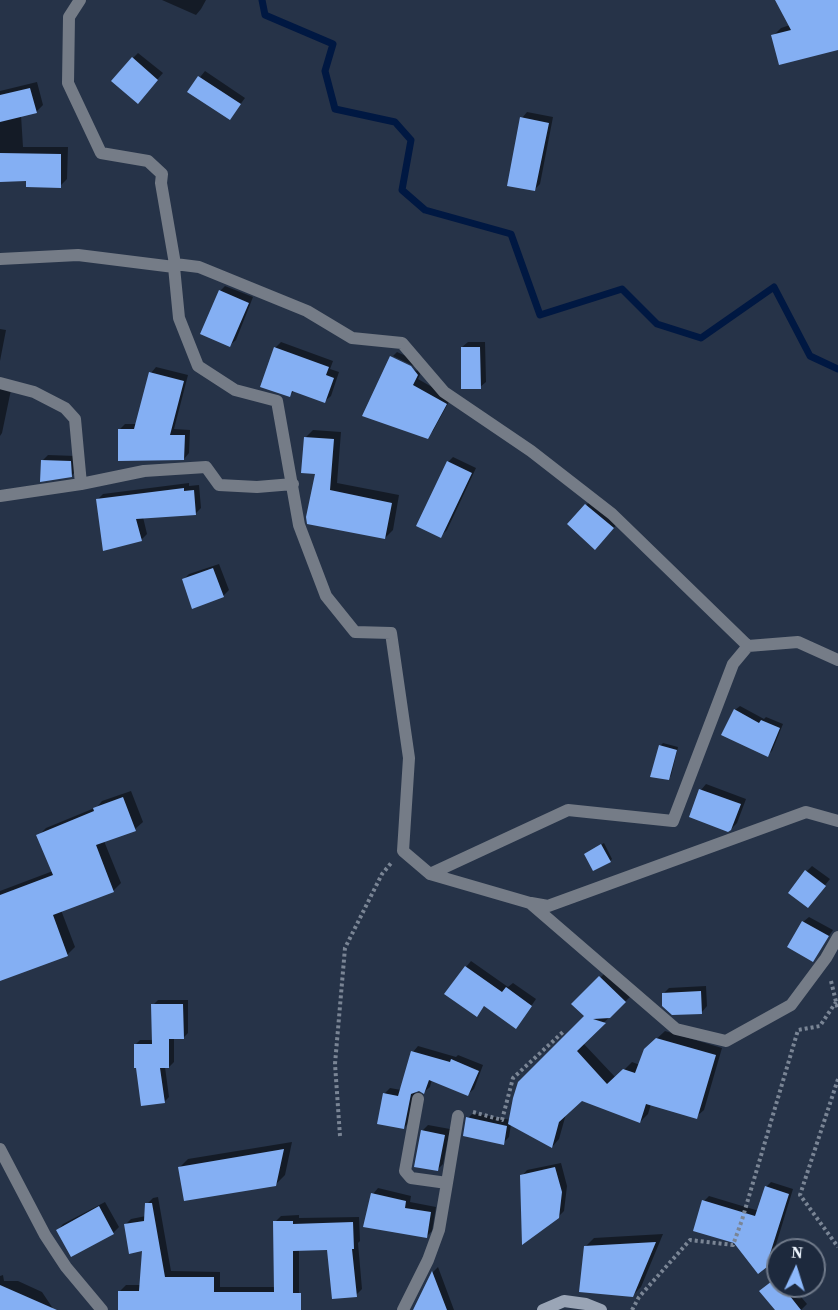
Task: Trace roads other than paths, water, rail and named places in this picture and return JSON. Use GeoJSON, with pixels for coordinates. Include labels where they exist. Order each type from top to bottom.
{"type":"FeatureCollection","features":[{"type":"Feature","properties":{"kind":"street"},"geometry":{"type":"LineString","coordinates":[[80,0],[69,16],[68,82],[100,153],[148,161],[162,174],[161,183],[174,265],[179,318],[198,366],[235,390],[277,401],[293,484],[298,525],[326,596],[355,633],[391,633],[409,758],[403,851],[430,874],[530,903],[548,906],[806,812],[838,820]]}},
{"type":"Feature","properties":{"kind":"street"},"geometry":{"type":"LineString","coordinates":[[0,259],[78,255],[199,267],[306,311],[352,338],[402,343],[444,392],[531,451],[612,514],[748,646]]}},
{"type":"Feature","properties":{"kind":"street"},"geometry":{"type":"LineString","coordinates":[[0,383],[34,392],[65,408],[75,419],[81,484]]}},
{"type":"Feature","properties":{"kind":"street"},"geometry":{"type":"LineString","coordinates":[[0,496],[81,484],[144,471],[206,466],[219,485],[257,487],[293,484]]}},
{"type":"Feature","properties":{"kind":"street"},"geometry":{"type":"LineString","coordinates":[[430,874],[568,810],[673,821],[733,664],[748,646],[798,642],[838,660]]}},
{"type":"Feature","properties":{"kind":"street"},"geometry":{"type":"LineString","coordinates":[[530,903],[676,1029],[726,1041],[791,1005],[826,958],[838,937]]}},
{"type":"Feature","properties":{"kind":"street"},"geometry":{"type":"LineString","coordinates":[[418,1099],[405,1171],[411,1178],[447,1183]]}},
{"type":"Feature","properties":{"kind":"street"},"geometry":{"type":"LineString","coordinates":[[403,1310],[428,1260],[439,1230],[458,1116]]}},
{"type":"Feature","properties":{"kind":"street"},"geometry":{"type":"LineString","coordinates":[[0,1149],[45,1235],[66,1267],[102,1310]]}},
{"type":"Feature","properties":{"kind":"street"},"geometry":{"type":"LineString","coordinates":[[543,1310],[564,1301],[601,1310]]}},
{"type":"Feature","properties":{"kind":"waterway"},"geometry":{"type":"LineString","coordinates":[[262,0],[265,15],[333,44],[325,71],[335,109],[395,122],[411,140],[402,190],[425,210],[511,234],[540,315],[622,289],[657,324],[701,338],[774,287],[810,356],[838,369]]}}]}
